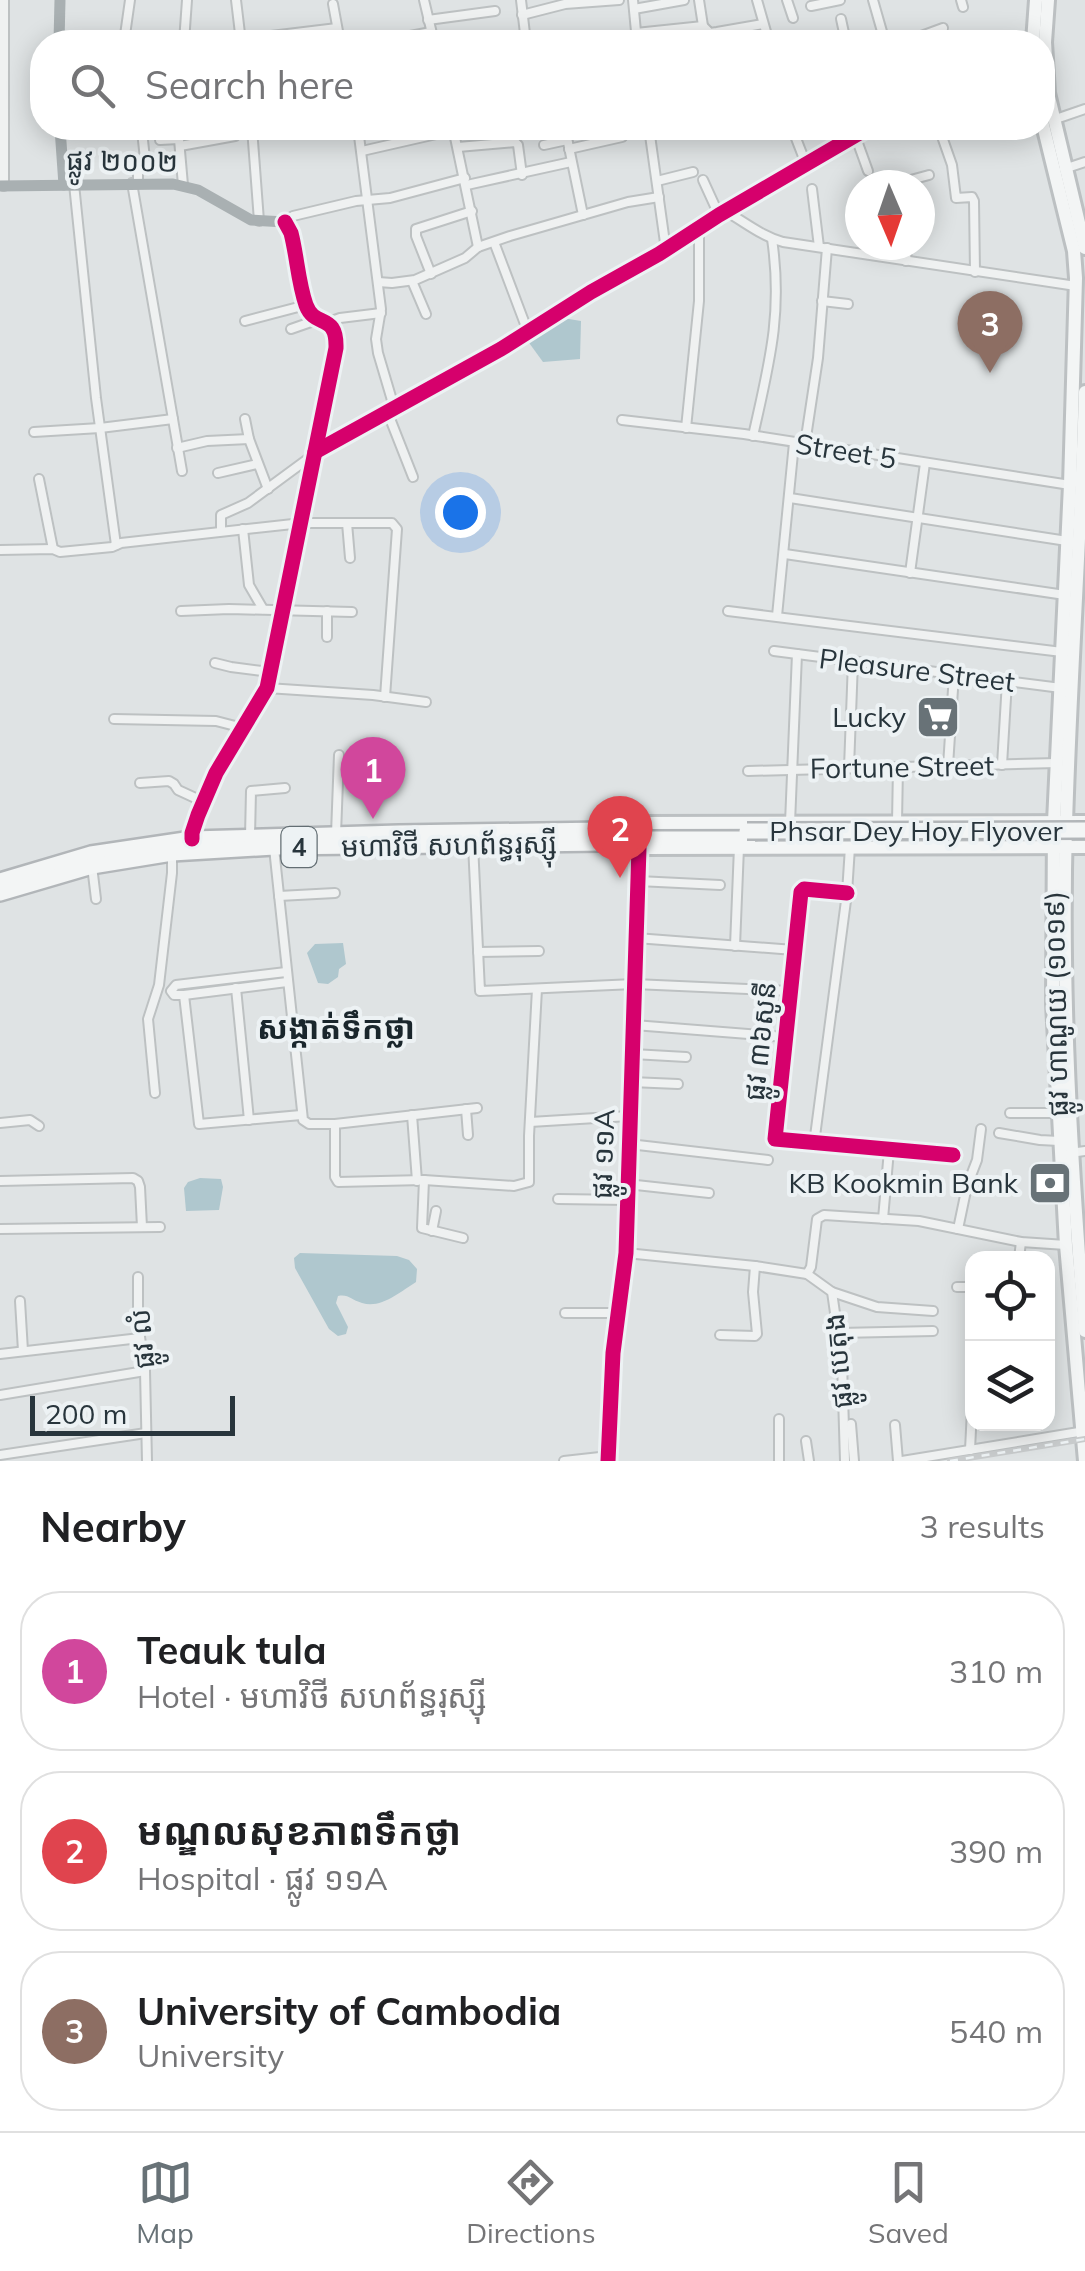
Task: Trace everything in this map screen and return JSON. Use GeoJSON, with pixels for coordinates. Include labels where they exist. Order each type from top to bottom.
{"type":"FeatureCollection","features":[{"type":"Feature","properties":{"kind":"highway","name":"Phsar Dey Hoy Flyover"},"geometry":{"type":"LineString","coordinates":[[745,839],[1085,830]]}},
{"type":"Feature","properties":{"kind":"highway","name":"មហាវិថី សហព័ន្ធរុស្ស៊ី"},"geometry":{"type":"LineString","coordinates":[[0,893],[92,866],[336,834],[745,839]]}},
{"type":"Feature","properties":{"kind":"highway","name":"មហាវិថី សហព័ន្ធរុស្ស៊ី"},"geometry":{"type":"LineString","coordinates":[[0,881],[102,852],[192,840],[250,836],[274,841],[473,844],[603,837]]}},
{"type":"Feature","properties":{"kind":"highway","name":"Phsar Dey Hoy Flyover"},"geometry":{"type":"LineString","coordinates":[[745,839],[1085,838]]}},
{"type":"Feature","properties":{"kind":"main road"},"geometry":{"type":"LineString","coordinates":[[1036,0],[1037,30]]}},
{"type":"Feature","properties":{"kind":"main road"},"geometry":{"type":"LineString","coordinates":[[1040,30],[1048,0]]}},
{"type":"Feature","properties":{"kind":"main road"},"geometry":{"type":"LineString","coordinates":[[1052,140],[1074,251],[1080,356],[1056,763],[1060,847]]}},
{"type":"Feature","properties":{"kind":"main road"},"geometry":{"type":"LineString","coordinates":[[1055,140],[1085,248]]}},
{"type":"Feature","properties":{"kind":"main road"},"geometry":{"type":"LineString","coordinates":[[1060,822],[1078,720],[1085,392]]}},
{"type":"Feature","properties":{"kind":"main road"},"geometry":{"type":"LineString","coordinates":[[902,822],[913,828],[916,836],[907,847]]}},
{"type":"Feature","properties":{"kind":"main road","name":"មហាវិថី សហព័ន្ធរុស្ស៊ី"},"geometry":{"type":"LineString","coordinates":[[603,837],[638,823],[1085,822]]}},
{"type":"Feature","properties":{"kind":"main road","name":"មហាវិថី សហព័ន្ធរុស្ស៊ី"},"geometry":{"type":"LineString","coordinates":[[603,837],[639,848],[745,839],[850,847],[1085,847]]}},
{"type":"Feature","properties":{"kind":"main road","name":"ផ្លូវ ហាណូយ (១០១៩)"},"geometry":{"type":"LineString","coordinates":[[1060,847],[1054,1022],[1058,1114],[1069,1149]]}},
{"type":"Feature","properties":{"kind":"main road","name":"ផ្លូវ ហាណូយ (១០១៩)"},"geometry":{"type":"LineString","coordinates":[[1060,847],[1069,1149],[1085,1331]]}},
{"type":"Feature","properties":{"kind":"main road","name":"ផ្លូវ ហាណូយ (១០១៩)"},"geometry":{"type":"LineString","coordinates":[[1076,1244],[1084,1461]]}},
{"type":"Feature","properties":{"kind":"street"},"geometry":{"type":"LineString","coordinates":[[2,186],[4,0]]}},
{"type":"Feature","properties":{"kind":"street"},"geometry":{"type":"LineString","coordinates":[[59,30],[60,0]]}},
{"type":"Feature","properties":{"kind":"street"},"geometry":{"type":"LineString","coordinates":[[126,30],[130,0]]}},
{"type":"Feature","properties":{"kind":"street"},"geometry":{"type":"LineString","coordinates":[[185,30],[187,0]]}},
{"type":"Feature","properties":{"kind":"street"},"geometry":{"type":"LineString","coordinates":[[236,0],[240,30]]}},
{"type":"Feature","properties":{"kind":"street"},"geometry":{"type":"LineString","coordinates":[[424,0],[431,30]]}},
{"type":"Feature","properties":{"kind":"street"},"geometry":{"type":"LineString","coordinates":[[521,0],[524,30]]}},
{"type":"Feature","properties":{"kind":"street"},"geometry":{"type":"LineString","coordinates":[[522,14],[565,4],[620,0]]}},
{"type":"Feature","properties":{"kind":"street"},"geometry":{"type":"LineString","coordinates":[[636,30],[633,5],[684,0]]}},
{"type":"Feature","properties":{"kind":"street"},"geometry":{"type":"LineString","coordinates":[[699,0],[707,30]]}},
{"type":"Feature","properties":{"kind":"street"},"geometry":{"type":"LineString","coordinates":[[757,0],[765,30]]}},
{"type":"Feature","properties":{"kind":"street"},"geometry":{"type":"LineString","coordinates":[[788,0],[792,18]]}},
{"type":"Feature","properties":{"kind":"street"},"geometry":{"type":"LineString","coordinates":[[811,6],[840,0]]}},
{"type":"Feature","properties":{"kind":"street"},"geometry":{"type":"LineString","coordinates":[[873,0],[879,30]]}},
{"type":"Feature","properties":{"kind":"street"},"geometry":{"type":"LineString","coordinates":[[320,30],[337,28],[333,4]]}},
{"type":"Feature","properties":{"kind":"street"},"geometry":{"type":"LineString","coordinates":[[428,20],[495,11]]}},
{"type":"Feature","properties":{"kind":"street"},"geometry":{"type":"LineString","coordinates":[[840,20],[843,30]]}},
{"type":"Feature","properties":{"kind":"street"},"geometry":{"type":"LineString","coordinates":[[728,30],[763,24]]}},
{"type":"Feature","properties":{"kind":"street"},"geometry":{"type":"LineString","coordinates":[[681,30],[703,26]]}},
{"type":"Feature","properties":{"kind":"street"},"geometry":{"type":"LineString","coordinates":[[938,30],[943,28]]}},
{"type":"Feature","properties":{"kind":"street"},"geometry":{"type":"LineString","coordinates":[[1055,118],[1085,109]]}},
{"type":"Feature","properties":{"kind":"street"},"geometry":{"type":"LineString","coordinates":[[62,140],[116,546]]}},
{"type":"Feature","properties":{"kind":"street"},"geometry":{"type":"LineString","coordinates":[[143,140],[144,159],[135,183],[144,266],[182,471]]}},
{"type":"Feature","properties":{"kind":"street"},"geometry":{"type":"LineString","coordinates":[[160,140],[198,140]]}},
{"type":"Feature","properties":{"kind":"street"},"geometry":{"type":"LineString","coordinates":[[253,140],[259,221]]}},
{"type":"Feature","properties":{"kind":"street"},"geometry":{"type":"LineString","coordinates":[[360,140],[381,313],[376,339],[378,353],[390,409],[413,477]]}},
{"type":"Feature","properties":{"kind":"street"},"geometry":{"type":"LineString","coordinates":[[362,151],[408,140]]}},
{"type":"Feature","properties":{"kind":"street"},"geometry":{"type":"LineString","coordinates":[[456,140],[478,248]]}},
{"type":"Feature","properties":{"kind":"street"},"geometry":{"type":"LineString","coordinates":[[567,140],[583,215]]}},
{"type":"Feature","properties":{"kind":"street"},"geometry":{"type":"LineString","coordinates":[[544,145],[602,140]]}},
{"type":"Feature","properties":{"kind":"street"},"geometry":{"type":"LineString","coordinates":[[652,140],[666,250]]}},
{"type":"Feature","properties":{"kind":"street"},"geometry":{"type":"LineString","coordinates":[[797,140],[806,164]]}},
{"type":"Feature","properties":{"kind":"street"},"geometry":{"type":"LineString","coordinates":[[221,531],[221,515],[248,503],[309,458],[528,332],[847,140]]}},
{"type":"Feature","properties":{"kind":"street"},"geometry":{"type":"LineString","coordinates":[[857,140],[868,170]]}},
{"type":"Feature","properties":{"kind":"street"},"geometry":{"type":"LineString","coordinates":[[943,140],[952,164],[956,198],[972,197],[974,201],[976,272]]}},
{"type":"Feature","properties":{"kind":"street"},"geometry":{"type":"LineString","coordinates":[[179,142],[183,185]]}},
{"type":"Feature","properties":{"kind":"street"},"geometry":{"type":"LineString","coordinates":[[458,147],[515,142],[522,175]]}},
{"type":"Feature","properties":{"kind":"street"},"geometry":{"type":"LineString","coordinates":[[192,840],[216,774],[267,688],[336,348],[335,334],[306,304],[291,232],[285,222],[293,216],[356,201],[522,175],[572,162]]}},
{"type":"Feature","properties":{"kind":"street"},"geometry":{"type":"LineString","coordinates":[[1064,168],[1085,162]]}},
{"type":"Feature","properties":{"kind":"street"},"geometry":{"type":"LineString","coordinates":[[657,182],[693,172]]}},
{"type":"Feature","properties":{"kind":"street"},"geometry":{"type":"LineString","coordinates":[[703,180],[722,213],[772,239],[1076,286]]}},
{"type":"Feature","properties":{"kind":"street","name":"ផ្លូវ ២០០២"},"geometry":{"type":"LineString","coordinates":[[2,186],[183,185],[243,217],[285,222]]}},
{"type":"Feature","properties":{"kind":"street"},"geometry":{"type":"LineString","coordinates":[[805,444],[822,301],[823,247],[812,189]]}},
{"type":"Feature","properties":{"kind":"street"},"geometry":{"type":"LineString","coordinates":[[378,282],[412,281],[510,236],[628,202],[659,197]]}},
{"type":"Feature","properties":{"kind":"street"},"geometry":{"type":"LineString","coordinates":[[431,274],[416,229],[472,211]]}},
{"type":"Feature","properties":{"kind":"street"},"geometry":{"type":"LineString","coordinates":[[686,428],[699,301],[699,228]]}},
{"type":"Feature","properties":{"kind":"street"},"geometry":{"type":"LineString","coordinates":[[754,436],[776,319],[778,287],[772,239]]}},
{"type":"Feature","properties":{"kind":"street"},"geometry":{"type":"LineString","coordinates":[[494,242],[528,332]]}},
{"type":"Feature","properties":{"kind":"street"},"geometry":{"type":"LineString","coordinates":[[412,281],[426,314]]}},
{"type":"Feature","properties":{"kind":"street"},"geometry":{"type":"LineString","coordinates":[[822,301],[848,304]]}},
{"type":"Feature","properties":{"kind":"street"},"geometry":{"type":"LineString","coordinates":[[245,321],[306,304]]}},
{"type":"Feature","properties":{"kind":"street"},"geometry":{"type":"LineString","coordinates":[[291,329],[322,320],[381,313]]}},
{"type":"Feature","properties":{"kind":"street"},"geometry":{"type":"LineString","coordinates":[[34,432],[173,419]]}},
{"type":"Feature","properties":{"kind":"street"},"geometry":{"type":"LineString","coordinates":[[246,420],[268,489]]}},
{"type":"Feature","properties":{"kind":"street","name":"Street 5"},"geometry":{"type":"LineString","coordinates":[[622,420],[754,436],[1070,485]]}},
{"type":"Feature","properties":{"kind":"street"},"geometry":{"type":"LineString","coordinates":[[177,448],[207,440],[249,439]]}},
{"type":"Feature","properties":{"kind":"street"},"geometry":{"type":"LineString","coordinates":[[777,616],[794,443]]}},
{"type":"Feature","properties":{"kind":"street"},"geometry":{"type":"LineString","coordinates":[[218,473],[258,464]]}},
{"type":"Feature","properties":{"kind":"street"},"geometry":{"type":"LineString","coordinates":[[910,572],[925,464]]}},
{"type":"Feature","properties":{"kind":"street"},"geometry":{"type":"LineString","coordinates":[[39,479],[52,549]]}},
{"type":"Feature","properties":{"kind":"street"},"geometry":{"type":"LineString","coordinates":[[790,498],[1068,541]]}},
{"type":"Feature","properties":{"kind":"street"},"geometry":{"type":"LineString","coordinates":[[0,550],[60,552],[302,523],[392,523],[397,529],[385,697]]}},
{"type":"Feature","properties":{"kind":"street"},"geometry":{"type":"LineString","coordinates":[[347,523],[350,558]]}},
{"type":"Feature","properties":{"kind":"street"},"geometry":{"type":"LineString","coordinates":[[243,529],[250,585],[263,610]]}},
{"type":"Feature","properties":{"kind":"street"},"geometry":{"type":"LineString","coordinates":[[785,554],[1065,595]]}},
{"type":"Feature","properties":{"kind":"street"},"geometry":{"type":"LineString","coordinates":[[326,611],[327,637]]}},
{"type":"Feature","properties":{"kind":"street"},"geometry":{"type":"LineString","coordinates":[[728,611],[1062,652]]}},
{"type":"Feature","properties":{"kind":"street"},"geometry":{"type":"LineString","coordinates":[[181,612],[352,612]]}},
{"type":"Feature","properties":{"kind":"street","name":"Pleasure Street"},"geometry":{"type":"LineString","coordinates":[[774,651],[1061,688]]}},
{"type":"Feature","properties":{"kind":"street"},"geometry":{"type":"LineString","coordinates":[[790,823],[797,654]]}},
{"type":"Feature","properties":{"kind":"street"},"geometry":{"type":"LineString","coordinates":[[848,768],[853,661]]}},
{"type":"Feature","properties":{"kind":"street"},"geometry":{"type":"LineString","coordinates":[[215,663],[270,672]]}},
{"type":"Feature","properties":{"kind":"street"},"geometry":{"type":"LineString","coordinates":[[948,766],[954,674]]}},
{"type":"Feature","properties":{"kind":"street"},"geometry":{"type":"LineString","coordinates":[[1002,765],[1007,681]]}},
{"type":"Feature","properties":{"kind":"street"},"geometry":{"type":"LineString","coordinates":[[267,688],[426,702]]}},
{"type":"Feature","properties":{"kind":"street"},"geometry":{"type":"LineString","coordinates":[[114,719],[216,721],[243,728]]}},
{"type":"Feature","properties":{"kind":"street"},"geometry":{"type":"LineString","coordinates":[[336,834],[339,756]]}},
{"type":"Feature","properties":{"kind":"street","name":"Fortune Street"},"geometry":{"type":"LineString","coordinates":[[748,771],[1056,763]]}},
{"type":"Feature","properties":{"kind":"street"},"geometry":{"type":"LineString","coordinates":[[898,767],[902,822]]}},
{"type":"Feature","properties":{"kind":"street"},"geometry":{"type":"LineString","coordinates":[[140,784],[169,782],[204,802]]}},
{"type":"Feature","properties":{"kind":"street"},"geometry":{"type":"LineString","coordinates":[[250,836],[251,791],[285,788]]}},
{"type":"Feature","properties":{"kind":"street"},"geometry":{"type":"LineString","coordinates":[[735,946],[745,839]]}},
{"type":"Feature","properties":{"kind":"street"},"geometry":{"type":"LineString","coordinates":[[274,841],[301,1116],[309,1124],[336,1124],[477,1108]]}},
{"type":"Feature","properties":{"kind":"street"},"geometry":{"type":"LineString","coordinates":[[473,844],[480,991],[634,984],[790,991]]}},
{"type":"Feature","properties":{"kind":"street"},"geometry":{"type":"LineString","coordinates":[[814,1144],[850,847]]}},
{"type":"Feature","properties":{"kind":"street","name":"ផ្លូវ ១១A"},"geometry":{"type":"LineString","coordinates":[[608,1459],[611,1378],[626,1253],[639,848]]}},
{"type":"Feature","properties":{"kind":"street"},"geometry":{"type":"LineString","coordinates":[[156,1093],[148,1019],[158,985],[172,854]]}},
{"type":"Feature","properties":{"kind":"street"},"geometry":{"type":"LineString","coordinates":[[92,866],[96,899]]}},
{"type":"Feature","properties":{"kind":"street"},"geometry":{"type":"LineString","coordinates":[[638,881],[720,885]]}},
{"type":"Feature","properties":{"kind":"street","name":"ផ្លូវ ៣៦សូនី"},"geometry":{"type":"LineString","coordinates":[[847,892],[802,890],[774,1136],[777,1140],[814,1144],[953,1155]]}},
{"type":"Feature","properties":{"kind":"street"},"geometry":{"type":"LineString","coordinates":[[278,896],[335,894]]}},
{"type":"Feature","properties":{"kind":"street"},"geometry":{"type":"LineString","coordinates":[[636,938],[794,950]]}},
{"type":"Feature","properties":{"kind":"street"},"geometry":{"type":"LineString","coordinates":[[478,952],[539,952]]}},
{"type":"Feature","properties":{"kind":"street"},"geometry":{"type":"LineString","coordinates":[[286,972],[176,985],[171,991],[174,995],[287,982]]}},
{"type":"Feature","properties":{"kind":"street"},"geometry":{"type":"LineString","coordinates":[[236,988],[250,1120]]}},
{"type":"Feature","properties":{"kind":"street"},"geometry":{"type":"LineString","coordinates":[[336,1124],[338,1182],[420,1180],[514,1186],[529,1182],[537,988]]}},
{"type":"Feature","properties":{"kind":"street"},"geometry":{"type":"LineString","coordinates":[[184,994],[199,1124],[301,1116]]}},
{"type":"Feature","properties":{"kind":"street"},"geometry":{"type":"LineString","coordinates":[[634,1025],[785,1037]]}},
{"type":"Feature","properties":{"kind":"street"},"geometry":{"type":"LineString","coordinates":[[633,1054],[686,1057]]}},
{"type":"Feature","properties":{"kind":"street"},"geometry":{"type":"LineString","coordinates":[[631,1082],[678,1084]]}},
{"type":"Feature","properties":{"kind":"street"},"geometry":{"type":"LineString","coordinates":[[466,1109],[468,1135]]}},
{"type":"Feature","properties":{"kind":"street"},"geometry":{"type":"LineString","coordinates":[[1010,1113],[1058,1114]]}},
{"type":"Feature","properties":{"kind":"street"},"geometry":{"type":"LineString","coordinates":[[412,1115],[422,1228],[463,1238]]}},
{"type":"Feature","properties":{"kind":"street"},"geometry":{"type":"LineString","coordinates":[[530,1122],[630,1116]]}},
{"type":"Feature","properties":{"kind":"street"},"geometry":{"type":"LineString","coordinates":[[0,1123],[32,1120],[39,1126]]}},
{"type":"Feature","properties":{"kind":"street"},"geometry":{"type":"LineString","coordinates":[[958,1229],[977,1160],[981,1129]]}},
{"type":"Feature","properties":{"kind":"street"},"geometry":{"type":"LineString","coordinates":[[999,1132],[1069,1149]]}},
{"type":"Feature","properties":{"kind":"street"},"geometry":{"type":"LineString","coordinates":[[629,1144],[768,1160]]}},
{"type":"Feature","properties":{"kind":"street"},"geometry":{"type":"LineString","coordinates":[[883,1219],[889,1150]]}},
{"type":"Feature","properties":{"kind":"street"},"geometry":{"type":"LineString","coordinates":[[0,1180],[133,1178],[140,1187],[142,1227]]}},
{"type":"Feature","properties":{"kind":"street"},"geometry":{"type":"LineString","coordinates":[[627,1184],[709,1193]]}},
{"type":"Feature","properties":{"kind":"street"},"geometry":{"type":"LineString","coordinates":[[558,1200],[627,1200]]}},
{"type":"Feature","properties":{"kind":"street"},"geometry":{"type":"LineString","coordinates":[[432,1232],[436,1211]]}},
{"type":"Feature","properties":{"kind":"street"},"geometry":{"type":"LineString","coordinates":[[626,1253],[807,1274],[817,1218],[821,1216],[918,1221],[1021,1242],[1076,1244]]}},
{"type":"Feature","properties":{"kind":"street"},"geometry":{"type":"LineString","coordinates":[[0,1229],[160,1227]]}},
{"type":"Feature","properties":{"kind":"street"},"geometry":{"type":"LineString","coordinates":[[1020,1251],[1021,1242]]}},
{"type":"Feature","properties":{"kind":"street"},"geometry":{"type":"LineString","coordinates":[[720,1335],[758,1334],[753,1292],[755,1266]]}},
{"type":"Feature","properties":{"kind":"street","name":"ផ្លូវ បេតុង"},"geometry":{"type":"LineString","coordinates":[[807,1274],[832,1292],[839,1333],[845,1461]]}},
{"type":"Feature","properties":{"kind":"street","name":"ផ្លូវ លំ"},"geometry":{"type":"LineString","coordinates":[[138,1277],[147,1461]]}},
{"type":"Feature","properties":{"kind":"street"},"geometry":{"type":"LineString","coordinates":[[957,1287],[965,1287]]}},
{"type":"Feature","properties":{"kind":"street"},"geometry":{"type":"LineString","coordinates":[[832,1292],[876,1306],[933,1311]]}},
{"type":"Feature","properties":{"kind":"street"},"geometry":{"type":"LineString","coordinates":[[20,1302],[23,1351]]}},
{"type":"Feature","properties":{"kind":"street"},"geometry":{"type":"LineString","coordinates":[[564,1313],[619,1313]]}},
{"type":"Feature","properties":{"kind":"street"},"geometry":{"type":"LineString","coordinates":[[839,1333],[933,1331]]}},
{"type":"Feature","properties":{"kind":"street"},"geometry":{"type":"LineString","coordinates":[[0,1354],[140,1338]]}},
{"type":"Feature","properties":{"kind":"street"},"geometry":{"type":"LineString","coordinates":[[0,1395],[145,1371]]}},
{"type":"Feature","properties":{"kind":"street"},"geometry":{"type":"LineString","coordinates":[[779,1419],[779,1461]]}},
{"type":"Feature","properties":{"kind":"street"},"geometry":{"type":"LineString","coordinates":[[851,1424],[854,1461]]}},
{"type":"Feature","properties":{"kind":"street"},"geometry":{"type":"LineString","coordinates":[[895,1425],[900,1461],[1083,1431]]}},
{"type":"Feature","properties":{"kind":"street"},"geometry":{"type":"LineString","coordinates":[[970,1450],[971,1431]]}},
{"type":"Feature","properties":{"kind":"street"},"geometry":{"type":"LineString","coordinates":[[0,1455],[146,1433]]}},
{"type":"Feature","properties":{"kind":"street"},"geometry":{"type":"LineString","coordinates":[[806,1441],[809,1461]]}},
{"type":"Feature","properties":{"kind":"street"},"geometry":{"type":"LineString","coordinates":[[564,1461],[608,1459]]}},
{"type":"Feature","properties":{"kind":"water"},"geometry":{"type":"Polygon","coordinates":[[[563,318],[581,321],[580,359],[543,362],[527,340],[563,318]]]}},
{"type":"Feature","properties":{"kind":"water"},"geometry":{"type":"Polygon","coordinates":[[[343,943],[346,964],[339,969],[338,977],[328,984],[318,983],[307,953],[315,944],[343,943]]]}},
{"type":"Feature","properties":{"kind":"water"},"geometry":{"type":"Polygon","coordinates":[[[200,1178],[221,1179],[219,1210],[186,1211],[184,1188],[200,1178]]]}},
{"type":"Feature","properties":{"kind":"water"},"geometry":{"type":"Polygon","coordinates":[[[300,1253],[397,1256],[409,1260],[417,1269],[416,1282],[376,1304],[338,1296],[336,1303],[348,1327],[346,1334],[338,1336],[329,1329],[295,1268],[294,1258],[300,1253]]]}},
{"type":"Feature","properties":{"kind":"railway"},"geometry":{"type":"LineString","coordinates":[[950,1461],[1085,1439]]}},
{"type":"Feature","properties":{"kind":"cycle path"},"geometry":{"type":"LineString","coordinates":[[315,452],[501,349],[847,140]]}},
{"type":"Feature","properties":{"kind":"cycle path"},"geometry":{"type":"LineString","coordinates":[[192,839],[216,773],[267,688],[336,348],[333,329],[306,305],[291,233],[285,222]]}},
{"type":"Feature","properties":{"kind":"cycle path"},"geometry":{"type":"LineString","coordinates":[[608,1461],[613,1353],[626,1253],[639,848]]}},
{"type":"Feature","properties":{"kind":"cycle path"},"geometry":{"type":"LineString","coordinates":[[847,893],[804,889],[801,892],[775,1139],[953,1155]]}},
{"type":"Feature","properties":{"kind":"place","name":"University of Cambodia"},"geometry":{"type":"Point","coordinates":[990,373]}},
{"type":"Feature","properties":{"kind":"place","name":"Lucky"},"geometry":{"type":"Point","coordinates":[938,717]}},
{"type":"Feature","properties":{"kind":"place","name":"Teauk tula"},"geometry":{"type":"Point","coordinates":[373,819]}},
{"type":"Feature","properties":{"kind":"place","name":"មណ្ឌលសុខភាពទឹកថ្លា"},"geometry":{"type":"Point","coordinates":[620,878]}},
{"type":"Feature","properties":{"kind":"place","name":"KB Kookmin Bank"},"geometry":{"type":"Point","coordinates":[1050,1183]}},
{"type":"Feature","properties":{"kind":"district","name":"សង្កាត់ទឹកថ្លា"},"geometry":{"type":"Point","coordinates":[336,1028]}}]}
